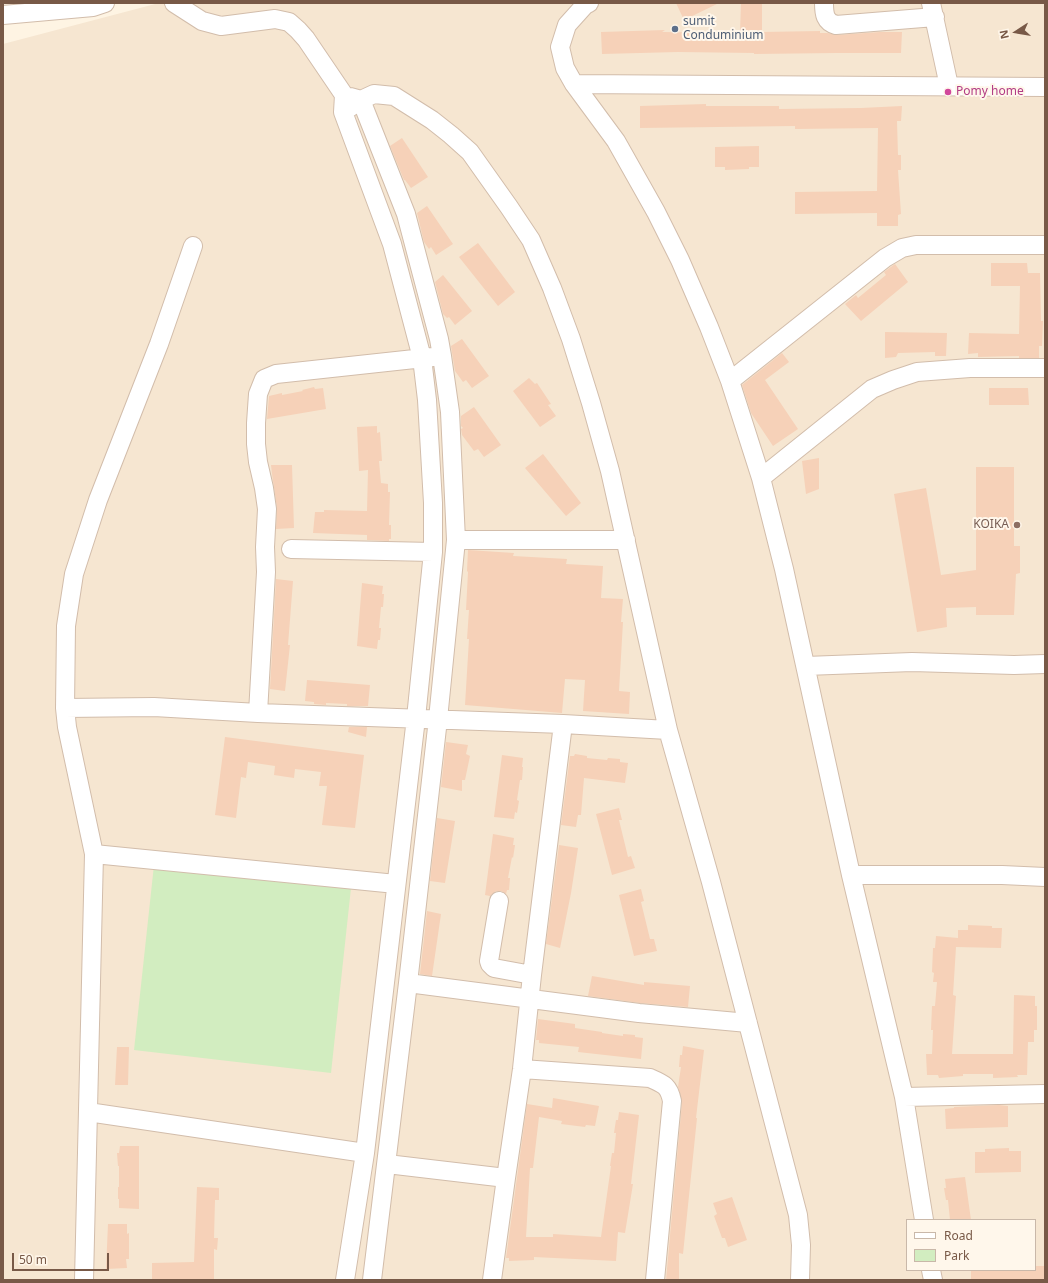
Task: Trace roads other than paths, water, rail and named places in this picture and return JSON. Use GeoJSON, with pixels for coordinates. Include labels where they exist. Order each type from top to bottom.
{"type":"FeatureCollection","features":[{"type":"Feature","properties":{"kind":"street"},"geometry":{"type":"LineString","coordinates":[[3,15],[93,7],[105,3]]}},
{"type":"Feature","properties":{"kind":"street"},"geometry":{"type":"LineString","coordinates":[[174,3],[202,22],[221,26],[275,19],[289,22],[306,39],[343,103],[392,244],[422,358],[428,400],[433,503],[433,552],[416,718],[365,1153],[345,1280]]}},
{"type":"Feature","properties":{"kind":"street"},"geometry":{"type":"LineString","coordinates":[[588,3],[567,25],[560,47],[565,68],[574,84],[616,141],[656,212],[680,260],[709,327],[730,381],[762,478],[904,1097],[924,1219]]}},
{"type":"Feature","properties":{"kind":"street"},"geometry":{"type":"LineString","coordinates":[[824,3],[825,17],[830,24],[836,25],[933,10],[949,86]]}},
{"type":"Feature","properties":{"kind":"street"},"geometry":{"type":"LineString","coordinates":[[574,84],[1045,87]]}},
{"type":"Feature","properties":{"kind":"street"},"geometry":{"type":"LineString","coordinates":[[343,103],[361,100],[374,94],[394,96],[432,120],[451,135],[470,152],[531,240],[552,288],[574,346],[610,471],[668,730],[711,882],[798,1215],[801,1245],[800,1280]]}},
{"type":"Feature","properties":{"kind":"street"},"geometry":{"type":"LineString","coordinates":[[361,100],[406,214],[442,356],[450,412],[456,540],[438,719],[387,1164],[372,1280]]}},
{"type":"Feature","properties":{"kind":"street"},"geometry":{"type":"LineString","coordinates":[[730,381],[885,258],[902,248],[916,245],[1045,245]]}},
{"type":"Feature","properties":{"kind":"street"},"geometry":{"type":"LineString","coordinates":[[84,1280],[94,854],[67,727],[65,708],[66,626],[74,574],[98,500],[194,246]]}},
{"type":"Feature","properties":{"kind":"street"},"geometry":{"type":"LineString","coordinates":[[258,712],[266,572],[265,547],[267,509],[258,462],[256,423],[258,394],[264,380],[276,374],[442,356]]}},
{"type":"Feature","properties":{"kind":"street"},"geometry":{"type":"LineString","coordinates":[[762,478],[872,389],[893,380],[917,372],[970,368],[1045,368]]}},
{"type":"Feature","properties":{"kind":"street"},"geometry":{"type":"LineString","coordinates":[[456,540],[626,540]]}},
{"type":"Feature","properties":{"kind":"street"},"geometry":{"type":"LineString","coordinates":[[291,550],[433,552]]}},
{"type":"Feature","properties":{"kind":"street"},"geometry":{"type":"LineString","coordinates":[[806,666],[912,662],[1014,665],[1045,664]]}},
{"type":"Feature","properties":{"kind":"street"},"geometry":{"type":"LineString","coordinates":[[65,708],[154,707],[563,724],[668,730]]}},
{"type":"Feature","properties":{"kind":"street"},"geometry":{"type":"LineString","coordinates":[[492,1280],[522,1068],[563,724]]}},
{"type":"Feature","properties":{"kind":"street"},"geometry":{"type":"LineString","coordinates":[[94,854],[396,884]]}},
{"type":"Feature","properties":{"kind":"street"},"geometry":{"type":"LineString","coordinates":[[852,875],[1002,875],[1045,877]]}},
{"type":"Feature","properties":{"kind":"street"},"geometry":{"type":"LineString","coordinates":[[499,901],[489,962],[494,968],[532,975]]}},
{"type":"Feature","properties":{"kind":"street"},"geometry":{"type":"LineString","coordinates":[[408,983],[640,1013],[748,1023]]}},
{"type":"Feature","properties":{"kind":"street"},"geometry":{"type":"LineString","coordinates":[[522,1068],[650,1078],[664,1083],[670,1092],[672,1101],[655,1280]]}},
{"type":"Feature","properties":{"kind":"street"},"geometry":{"type":"LineString","coordinates":[[904,1097],[1045,1094]]}},
{"type":"Feature","properties":{"kind":"street"},"geometry":{"type":"LineString","coordinates":[[88,1112],[365,1153]]}},
{"type":"Feature","properties":{"kind":"street"},"geometry":{"type":"LineString","coordinates":[[387,1164],[506,1178]]}},
{"type":"Feature","properties":{"kind":"place","name":"sumit Conduminium"},"geometry":{"type":"Point","coordinates":[675,29]}},
{"type":"Feature","properties":{"kind":"place","name":"Pomy home"},"geometry":{"type":"Point","coordinates":[948,92]}},
{"type":"Feature","properties":{"kind":"place","name":"KOIKA"},"geometry":{"type":"Point","coordinates":[1017,525]}}]}
